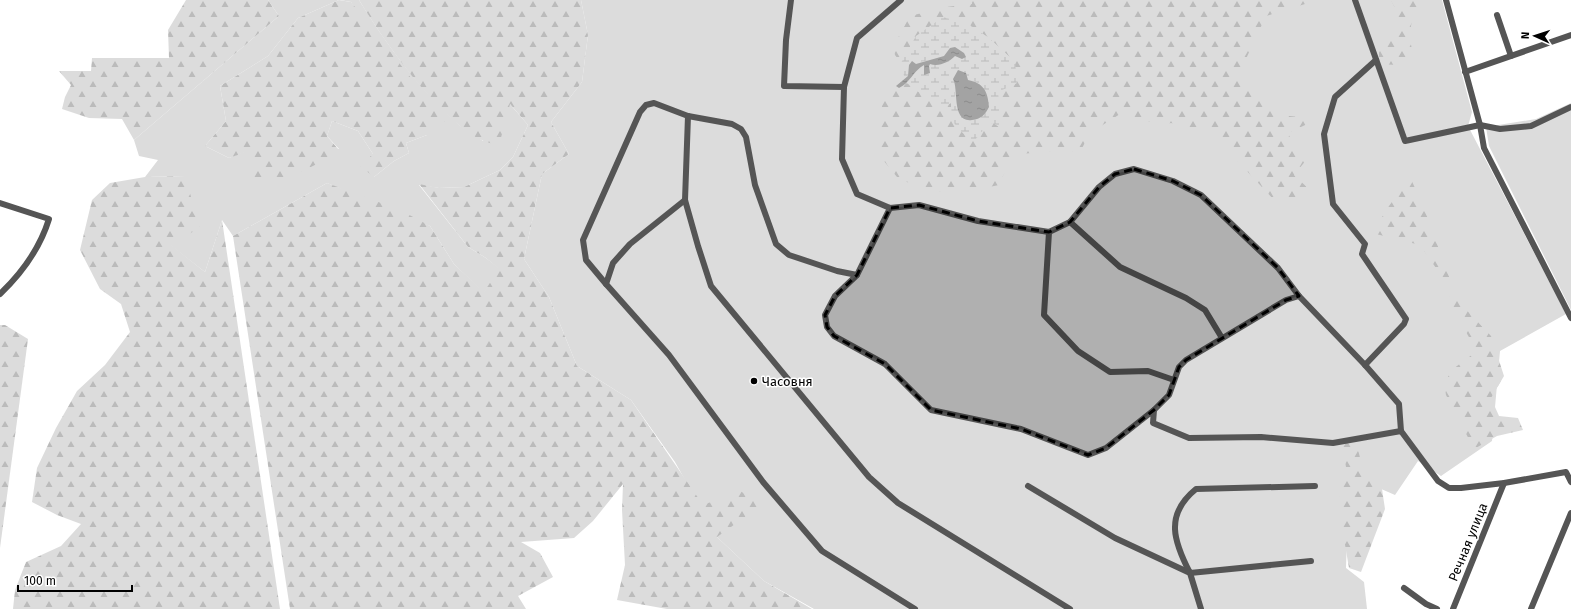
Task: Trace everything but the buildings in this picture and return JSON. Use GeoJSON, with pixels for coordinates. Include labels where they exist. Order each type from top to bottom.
{"type":"FeatureCollection","features":[{"type":"Feature","properties":{"kind":"street"},"geometry":{"type":"LineString","coordinates":[[791,0],[786,40],[784,86],[844,87]]}},
{"type":"Feature","properties":{"kind":"street"},"geometry":{"type":"LineString","coordinates":[[901,0],[857,38],[844,87],[842,159],[857,194],[890,208],[919,205],[978,221],[1027,227],[1049,232],[1070,222],[1099,187],[1115,174],[1134,170],[1173,181],[1201,195],[1278,268],[1299,296],[1365,365],[1399,404],[1401,431],[1438,481],[1449,488],[1461,488],[1504,483],[1566,472],[1571,482]]}},
{"type":"Feature","properties":{"kind":"street"},"geometry":{"type":"LineString","coordinates":[[1355,0],[1405,141],[1480,125],[1500,129],[1531,126],[1571,107]]}},
{"type":"Feature","properties":{"kind":"street"},"geometry":{"type":"LineString","coordinates":[[1446,0],[1480,125],[1484,148],[1571,318]]}},
{"type":"Feature","properties":{"kind":"street"},"geometry":{"type":"LineString","coordinates":[[1497,15],[1511,56]]}},
{"type":"Feature","properties":{"kind":"street"},"geometry":{"type":"LineString","coordinates":[[1465,72],[1571,35]]}},
{"type":"Feature","properties":{"kind":"street"},"geometry":{"type":"LineString","coordinates":[[1365,365],[1404,324],[1406,319],[1362,254],[1365,244],[1333,204],[1324,134],[1335,97],[1376,60]]}},
{"type":"Feature","properties":{"kind":"street"},"geometry":{"type":"LineString","coordinates":[[857,275],[837,271],[789,255],[776,244],[754,185],[746,136],[741,129],[732,124],[688,116],[654,103],[646,105],[640,112],[583,240],[586,260],[669,355],[763,482],[822,551],[915,609]]}},
{"type":"Feature","properties":{"kind":"street"},"geometry":{"type":"LineString","coordinates":[[688,116],[686,200],[698,246],[711,286],[869,477],[898,503],[1070,609]]}},
{"type":"Feature","properties":{"kind":"street"},"geometry":{"type":"LineString","coordinates":[[606,284],[614,264],[630,244],[686,200]]}},
{"type":"Feature","properties":{"kind":"street"},"geometry":{"type":"LineString","coordinates":[[0,203],[49,219],[43,239],[16,280],[0,294]]}},
{"type":"Feature","properties":{"kind":"street"},"geometry":{"type":"LineString","coordinates":[[890,208],[857,275],[835,296],[825,315],[827,327],[834,336],[885,364],[931,410],[1021,429],[1088,455],[1106,448],[1154,410],[1169,395],[1179,367],[1186,360],[1286,300],[1299,296]]}},
{"type":"Feature","properties":{"kind":"street"},"geometry":{"type":"LineString","coordinates":[[1070,222],[1120,267],[1186,298],[1205,310],[1222,338]]}},
{"type":"Feature","properties":{"kind":"street"},"geometry":{"type":"LineString","coordinates":[[1049,232],[1044,315],[1078,351],[1110,372],[1148,371],[1174,380]]}},
{"type":"Feature","properties":{"kind":"street"},"geometry":{"type":"LineString","coordinates":[[1154,410],[1153,423],[1189,438],[1260,437],[1333,443],[1401,431]]}},
{"type":"Feature","properties":{"kind":"street","name":"Речная улица"},"geometry":{"type":"LineString","coordinates":[[1453,609],[1504,483]]}},
{"type":"Feature","properties":{"kind":"street"},"geometry":{"type":"LineString","coordinates":[[1028,486],[1116,538],[1190,573],[1311,561]]}},
{"type":"Feature","properties":{"kind":"street"},"geometry":{"type":"LineString","coordinates":[[1201,609],[1190,573],[1178,549],[1173,530],[1178,511],[1187,496],[1196,489],[1315,486]]}},
{"type":"Feature","properties":{"kind":"street"},"geometry":{"type":"LineString","coordinates":[[1531,609],[1571,513]]}},
{"type":"Feature","properties":{"kind":"street"},"geometry":{"type":"LineString","coordinates":[[1404,588],[1426,604],[1437,609]]}},
{"type":"Feature","properties":{"kind":"highlighted area"},"geometry":{"type":"Polygon","coordinates":[[[1134,169],[1173,181],[1201,195],[1278,268],[1299,296],[1286,300],[1186,360],[1179,367],[1169,395],[1154,410],[1106,448],[1088,455],[1021,429],[931,410],[885,364],[834,336],[827,327],[825,315],[835,296],[857,275],[890,208],[919,205],[978,221],[1049,232],[1070,222],[1099,187],[1115,174],[1134,169]]]}},
{"type":"Feature","properties":{"kind":"green space"},"geometry":{"type":"Polygon","coordinates":[[[186,0],[268,0],[279,16],[134,140],[122,119],[89,118],[62,109],[65,97],[71,85],[59,71],[91,71],[92,58],[169,58],[168,30],[186,0]]]}},
{"type":"Feature","properties":{"kind":"green space"},"geometry":{"type":"Polygon","coordinates":[[[268,0],[339,0],[298,18],[268,56],[220,86],[226,121],[205,146],[229,158],[249,150],[339,149],[327,136],[332,121],[358,131],[373,154],[374,177],[394,161],[409,153],[406,143],[427,135],[351,2],[340,0],[359,0],[380,33],[404,65],[430,96],[461,126],[483,141],[509,103],[528,125],[513,157],[500,170],[464,187],[439,188],[419,185],[468,247],[500,269],[484,293],[454,264],[430,226],[327,183],[233,236],[222,220],[205,272],[169,244],[185,176],[145,177],[158,160],[139,156],[134,140],[279,16],[268,0]]]}},
{"type":"Feature","properties":{"kind":"green space"},"geometry":{"type":"Polygon","coordinates":[[[339,0],[351,2],[445,121],[427,135],[406,143],[409,153],[394,161],[374,177],[360,166],[373,154],[358,131],[332,121],[327,136],[339,150],[319,163],[298,173],[265,181],[253,181],[249,151],[229,158],[205,146],[226,121],[220,86],[268,56],[298,18],[339,0]]]}},
{"type":"Feature","properties":{"kind":"green space"},"geometry":{"type":"Polygon","coordinates":[[[359,0],[581,0],[588,35],[582,82],[551,122],[569,154],[542,174],[524,259],[549,297],[577,366],[631,400],[703,505],[740,491],[763,504],[717,537],[764,581],[812,609],[667,609],[617,600],[625,565],[622,510],[623,484],[593,521],[574,538],[521,542],[540,553],[553,577],[518,596],[526,609],[290,609],[233,236],[327,183],[400,210],[430,226],[454,264],[484,292],[499,269],[486,258],[468,247],[419,184],[439,188],[464,187],[500,170],[513,157],[528,125],[510,104],[499,145],[484,141],[467,131],[450,117],[414,79],[369,17],[359,0]]]}},
{"type":"Feature","properties":{"kind":"green space"},"geometry":{"type":"Polygon","coordinates":[[[581,0],[1442,0],[1472,112],[1468,126],[1566,314],[1500,351],[1492,441],[1441,476],[1418,461],[1395,495],[1349,475],[1346,568],[1364,582],[1367,609],[814,609],[764,581],[717,537],[675,462],[631,400],[577,366],[549,297],[524,259],[542,174],[569,154],[551,122],[582,82],[588,35],[581,0]]]}},
{"type":"Feature","properties":{"kind":"green space"},"geometry":{"type":"Polygon","coordinates":[[[972,0],[1318,0],[1266,16],[1237,78],[1280,115],[1318,119],[1288,133],[1293,144],[1307,159],[1294,175],[1312,192],[1297,203],[1274,200],[1229,152],[1215,133],[1171,123],[1162,125],[1120,114],[1090,133],[1080,152],[1062,150],[1012,155],[999,185],[979,189],[927,192],[897,177],[879,155],[881,112],[884,92],[887,90],[907,83],[940,108],[951,103],[951,114],[982,132],[984,124],[993,123],[1002,128],[998,92],[1015,62],[989,38],[968,24],[916,36],[901,63],[895,55],[893,47],[910,16],[946,7],[972,4],[972,0]]]}},
{"type":"Feature","properties":{"kind":"green space"},"geometry":{"type":"Polygon","coordinates":[[[1391,0],[1418,0],[1411,23],[1410,34],[1415,59],[1398,65],[1379,64],[1379,41],[1395,31],[1397,12],[1391,0]]]}},
{"type":"Feature","properties":{"kind":"green space"},"geometry":{"type":"Polygon","coordinates":[[[943,17],[968,24],[989,38],[1015,62],[1017,83],[998,92],[1002,129],[993,123],[984,124],[982,132],[974,141],[956,126],[952,117],[951,103],[940,108],[907,83],[919,68],[924,65],[924,75],[930,64],[950,61],[957,55],[959,58],[964,53],[944,56],[909,65],[908,76],[905,80],[901,63],[916,36],[943,17]],[[968,80],[956,84],[956,105],[964,118],[969,121],[977,82],[968,80]]]}},
{"type":"Feature","properties":{"kind":"green space"},"geometry":{"type":"Polygon","coordinates":[[[1571,103],[1571,310],[1489,146],[1486,127],[1536,119],[1571,103]]]}},
{"type":"Feature","properties":{"kind":"green space"},"geometry":{"type":"Polygon","coordinates":[[[185,176],[200,228],[170,244],[205,272],[222,220],[280,609],[13,609],[15,590],[26,562],[61,546],[81,524],[57,515],[32,502],[37,468],[56,428],[77,391],[105,365],[130,332],[121,304],[100,289],[80,250],[92,200],[110,183],[145,177],[185,176]]]}},
{"type":"Feature","properties":{"kind":"green space"},"geometry":{"type":"Polygon","coordinates":[[[1410,177],[1424,208],[1458,301],[1491,336],[1504,376],[1491,398],[1499,416],[1518,418],[1523,430],[1497,436],[1474,449],[1446,395],[1444,383],[1453,369],[1477,351],[1455,313],[1445,281],[1420,245],[1372,233],[1410,177]]]}},
{"type":"Feature","properties":{"kind":"green space"},"geometry":{"type":"Polygon","coordinates":[[[0,325],[5,325],[28,339],[0,548],[0,325]]]}},
{"type":"Feature","properties":{"kind":"green space"},"geometry":{"type":"Polygon","coordinates":[[[1356,442],[1364,473],[1382,489],[1385,509],[1361,572],[1349,568],[1342,527],[1339,486],[1346,467],[1342,443],[1356,442]]]}},
{"type":"Feature","properties":{"kind":"water"},"geometry":{"type":"Polygon","coordinates":[[[955,47],[964,53],[966,57],[962,59],[955,56],[944,63],[937,65],[930,64],[930,73],[924,75],[924,65],[917,70],[903,86],[899,88],[896,86],[908,76],[909,65],[912,61],[916,64],[944,56],[950,48],[955,47]]]}},
{"type":"Feature","properties":{"kind":"water"},"geometry":{"type":"Polygon","coordinates":[[[958,70],[966,73],[968,80],[978,83],[984,89],[988,97],[989,107],[978,119],[965,120],[958,111],[955,84],[953,79],[958,70]]]}},
{"type":"Feature","properties":{"kind":"place","name":"Часовня"},"geometry":{"type":"Point","coordinates":[754,381]}}]}
